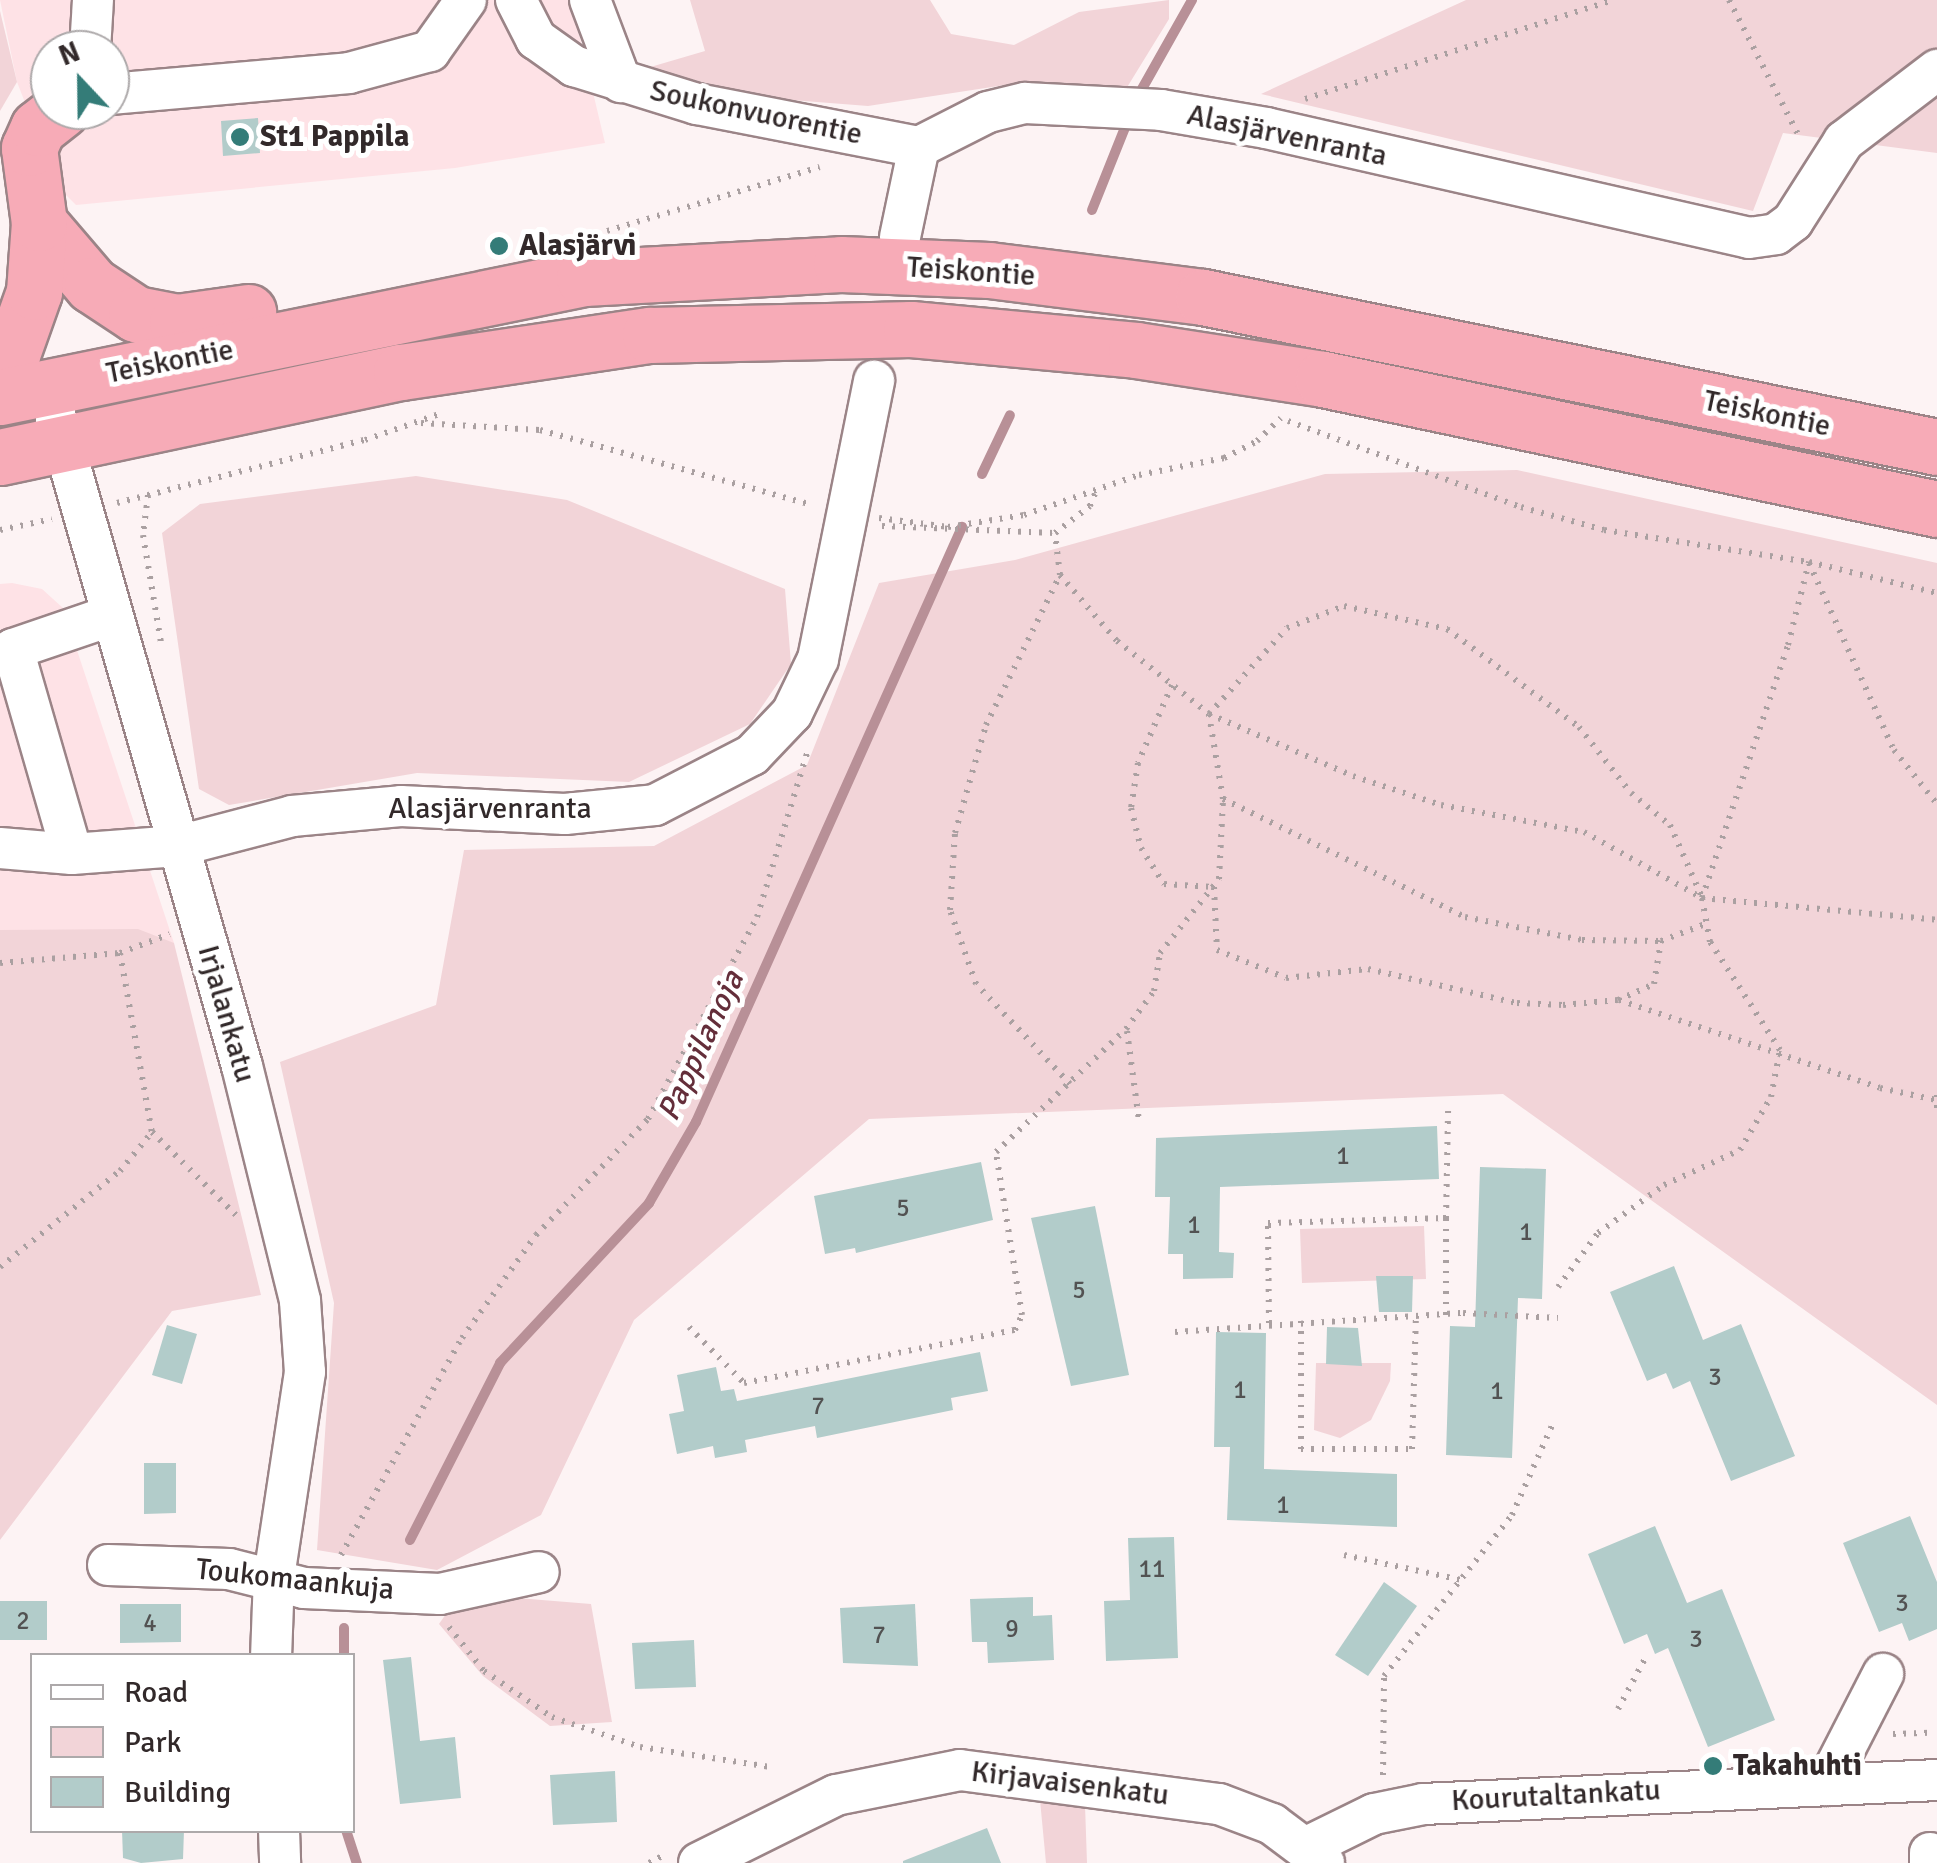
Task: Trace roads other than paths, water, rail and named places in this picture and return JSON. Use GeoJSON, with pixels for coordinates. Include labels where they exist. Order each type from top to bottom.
{"type":"FeatureCollection","features":[{"type":"Feature","properties":{"kind":"highway"},"geometry":{"type":"LineString","coordinates":[[16,382],[12,354],[34,292],[39,222],[29,148],[37,130]]}},
{"type":"Feature","properties":{"kind":"highway"},"geometry":{"type":"LineString","coordinates":[[39,222],[92,285],[118,304],[177,322],[591,256]]}},
{"type":"Feature","properties":{"kind":"highway","name":"Teiskontie"},"geometry":{"type":"LineString","coordinates":[[16,382],[591,256],[840,264],[989,270],[1144,290],[1403,333],[1937,447]]}},
{"type":"Feature","properties":{"kind":"highway","name":"Teiskontie"},"geometry":{"type":"LineString","coordinates":[[0,457],[400,372],[650,335],[911,329],[1136,350],[1323,379],[1937,509]]}},
{"type":"Feature","properties":{"kind":"street"},"geometry":{"type":"LineString","coordinates":[[92,30],[94,0]]}},
{"type":"Feature","properties":{"kind":"street"},"geometry":{"type":"LineString","coordinates":[[130,92],[349,73],[430,51],[466,0]]}},
{"type":"Feature","properties":{"kind":"street"},"geometry":{"type":"LineString","coordinates":[[516,0],[551,53],[621,82]]}},
{"type":"Feature","properties":{"kind":"street","name":"Soukonvuorentie"},"geometry":{"type":"LineString","coordinates":[[590,0],[621,82],[919,147]]}},
{"type":"Feature","properties":{"kind":"street","name":"Alasjärvenranta"},"geometry":{"type":"LineString","coordinates":[[919,147],[988,112],[1024,103],[1161,110],[1266,128],[1749,238],[1776,234],[1793,221],[1844,141],[1937,70]]}},
{"type":"Feature","properties":{"kind":"street"},"geometry":{"type":"LineString","coordinates":[[900,237],[919,147]]}},
{"type":"Feature","properties":{"kind":"street","name":"Irjalankatu"},"geometry":{"type":"LineString","coordinates":[[16,382],[62,441],[201,925],[292,1270],[305,1372],[289,1582],[272,1653]]}},
{"type":"Feature","properties":{"kind":"street","name":"Alasjärvenranta"},"geometry":{"type":"LineString","coordinates":[[0,848],[72,854],[178,846],[292,816],[400,806],[565,814],[656,804],[752,755],[792,712],[818,659],[874,382]]}},
{"type":"Feature","properties":{"kind":"street"},"geometry":{"type":"LineString","coordinates":[[72,854],[7,651],[110,616]]}},
{"type":"Feature","properties":{"kind":"street","name":"Toukomaankuja"},"geometry":{"type":"LineString","coordinates":[[108,1565],[440,1594],[539,1572]]}},
{"type":"Feature","properties":{"kind":"street"},"geometry":{"type":"LineString","coordinates":[[1826,1784],[1883,1674]]}},
{"type":"Feature","properties":{"kind":"street","name":"Kirjavaisenkatu"},"geometry":{"type":"LineString","coordinates":[[699,1863],[836,1795],[960,1770],[1220,1804],[1315,1855]]}},
{"type":"Feature","properties":{"kind":"street","name":"Kourutaltankatu"},"geometry":{"type":"LineString","coordinates":[[1315,1855],[1385,1811],[1477,1799],[1936,1781]]}},
{"type":"Feature","properties":{"kind":"street"},"geometry":{"type":"LineString","coordinates":[[279,1833],[280,1863]]}},
{"type":"Feature","properties":{"kind":"waterway","name":"Pappilanoja"},"geometry":{"type":"LineString","coordinates":[[1138,96],[1192,0]]}},
{"type":"Feature","properties":{"kind":"waterway","name":"Pappilanoja"},"geometry":{"type":"LineString","coordinates":[[1092,210],[1126,125]]}},
{"type":"Feature","properties":{"kind":"waterway","name":"Pappilanoja"},"geometry":{"type":"LineString","coordinates":[[982,474],[1010,415]]}},
{"type":"Feature","properties":{"kind":"waterway","name":"Pappilanoja"},"geometry":{"type":"LineString","coordinates":[[410,1540],[500,1363],[649,1203],[696,1122],[962,527]]}},
{"type":"Feature","properties":{"kind":"waterway","name":"Pappilanoja"},"geometry":{"type":"LineString","coordinates":[[344,1628],[344,1653]]}},
{"type":"Feature","properties":{"kind":"waterway","name":"Pappilanoja"},"geometry":{"type":"LineString","coordinates":[[347,1833],[357,1863]]}},
{"type":"Feature","properties":{"kind":"place","name":"St1 Pappila"},"geometry":{"type":"Point","coordinates":[240,137]}},
{"type":"Feature","properties":{"kind":"place","name":"Alasjärvi"},"geometry":{"type":"Point","coordinates":[499,246]}},
{"type":"Feature","properties":{"kind":"place","name":"Takahuhti"},"geometry":{"type":"Point","coordinates":[1713,1766]}}]}
